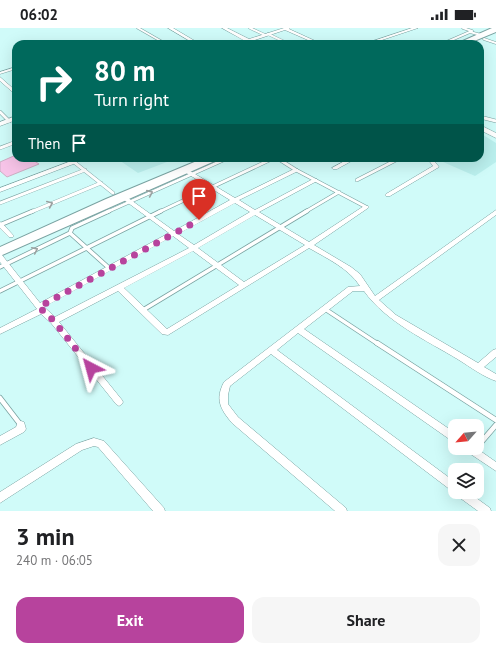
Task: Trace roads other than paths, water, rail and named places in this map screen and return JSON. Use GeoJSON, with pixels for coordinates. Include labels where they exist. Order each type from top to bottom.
{"type":"FeatureCollection","features":[{"type":"Feature","properties":{"kind":"highway"},"geometry":{"type":"LineString","coordinates":[[479,40],[496,29]]}},
{"type":"Feature","properties":{"kind":"highway"},"geometry":{"type":"LineString","coordinates":[[473,40],[496,34]]}},
{"type":"Feature","properties":{"kind":"highway"},"geometry":{"type":"LineString","coordinates":[[0,252],[119,198],[186,162]]}},
{"type":"Feature","properties":{"kind":"highway"},"geometry":{"type":"LineString","coordinates":[[6,238],[24,236],[68,217],[188,172],[206,162]]}},
{"type":"Feature","properties":{"kind":"street"},"geometry":{"type":"LineString","coordinates":[[170,28],[191,40]]}},
{"type":"Feature","properties":{"kind":"street"},"geometry":{"type":"LineString","coordinates":[[224,28],[250,40],[287,28],[310,40]]}},
{"type":"Feature","properties":{"kind":"street"},"geometry":{"type":"LineString","coordinates":[[382,40],[416,28]]}},
{"type":"Feature","properties":{"kind":"street"},"geometry":{"type":"LineString","coordinates":[[398,30],[403,32]]}},
{"type":"Feature","properties":{"kind":"street"},"geometry":{"type":"LineString","coordinates":[[0,73],[12,69]]}},
{"type":"Feature","properties":{"kind":"street"},"geometry":{"type":"LineString","coordinates":[[0,78],[3,83],[12,91]]}},
{"type":"Feature","properties":{"kind":"street"},"geometry":{"type":"LineString","coordinates":[[0,124],[12,120]]}},
{"type":"Feature","properties":{"kind":"street"},"geometry":{"type":"LineString","coordinates":[[484,128],[496,136]]}},
{"type":"Feature","properties":{"kind":"street"},"geometry":{"type":"LineString","coordinates":[[0,190],[74,162]]}},
{"type":"Feature","properties":{"kind":"street"},"geometry":{"type":"LineString","coordinates":[[335,168],[346,162]]}},
{"type":"Feature","properties":{"kind":"street"},"geometry":{"type":"LineString","coordinates":[[388,195],[436,167],[433,162]]}},
{"type":"Feature","properties":{"kind":"street"},"geometry":{"type":"LineString","coordinates":[[0,331],[109,268],[235,200],[296,170]]}},
{"type":"Feature","properties":{"kind":"street"},"geometry":{"type":"LineString","coordinates":[[188,172],[349,270],[357,276],[364,288],[374,300],[393,317],[496,378]]}},
{"type":"Feature","properties":{"kind":"street"},"geometry":{"type":"LineString","coordinates":[[54,321],[194,248],[255,212],[315,180]]}},
{"type":"Feature","properties":{"kind":"street"},"geometry":{"type":"LineString","coordinates":[[119,198],[151,216],[244,286]]}},
{"type":"Feature","properties":{"kind":"street"},"geometry":{"type":"LineString","coordinates":[[120,287],[166,332],[168,332],[308,246],[366,207]]}},
{"type":"Feature","properties":{"kind":"street"},"geometry":{"type":"LineString","coordinates":[[374,300],[496,212]]}},
{"type":"Feature","properties":{"kind":"street"},"geometry":{"type":"LineString","coordinates":[[0,224],[6,238]]}},
{"type":"Feature","properties":{"kind":"street"},"geometry":{"type":"LineString","coordinates":[[0,257],[3,266],[54,321],[119,402]]}},
{"type":"Feature","properties":{"kind":"street"},"geometry":{"type":"LineString","coordinates":[[342,511],[226,410],[222,393],[226,384],[352,289],[364,288]]}},
{"type":"Feature","properties":{"kind":"street"},"geometry":{"type":"LineString","coordinates":[[299,330],[448,433]]}},
{"type":"Feature","properties":{"kind":"street"},"geometry":{"type":"LineString","coordinates":[[271,350],[448,483]]}},
{"type":"Feature","properties":{"kind":"street"},"geometry":{"type":"LineString","coordinates":[[478,368],[494,356]]}},
{"type":"Feature","properties":{"kind":"street"},"geometry":{"type":"LineString","coordinates":[[0,441],[21,429],[21,425]]}},
{"type":"Feature","properties":{"kind":"street"},"geometry":{"type":"LineString","coordinates":[[0,498],[79,447],[94,442],[101,444],[160,511]]}},
{"type":"Feature","properties":{"kind":"street"},"geometry":{"type":"LineString","coordinates":[[481,455],[496,467]]}},
{"type":"Feature","properties":{"kind":"street"},"geometry":{"type":"LineString","coordinates":[[470,499],[486,511]]}},
{"type":"Feature","properties":{"kind":"lane"},"geometry":{"type":"LineString","coordinates":[[138,28],[159,40]]}},
{"type":"Feature","properties":{"kind":"lane"},"geometry":{"type":"LineString","coordinates":[[250,28],[279,40]]}},
{"type":"Feature","properties":{"kind":"lane"},"geometry":{"type":"LineString","coordinates":[[463,28],[496,43]]}},
{"type":"Feature","properties":{"kind":"lane"},"geometry":{"type":"LineString","coordinates":[[451,40],[470,32]]}},
{"type":"Feature","properties":{"kind":"lane"},"geometry":{"type":"LineString","coordinates":[[0,112],[9,121]]}},
{"type":"Feature","properties":{"kind":"lane"},"geometry":{"type":"LineString","coordinates":[[484,118],[496,121]]}},
{"type":"Feature","properties":{"kind":"lane"},"geometry":{"type":"LineString","coordinates":[[0,148],[12,144]]}},
{"type":"Feature","properties":{"kind":"lane"},"geometry":{"type":"LineString","coordinates":[[3,266],[70,234],[72,228],[119,198],[74,162]]}},
{"type":"Feature","properties":{"kind":"lane"},"geometry":{"type":"LineString","coordinates":[[188,172],[217,162]]}},
{"type":"Feature","properties":{"kind":"lane"},"geometry":{"type":"LineString","coordinates":[[0,291],[151,216],[266,162]]}},
{"type":"Feature","properties":{"kind":"lane"},"geometry":{"type":"LineString","coordinates":[[283,162],[366,207]]}},
{"type":"Feature","properties":{"kind":"lane"},"geometry":{"type":"LineString","coordinates":[[358,180],[392,162]]}},
{"type":"Feature","properties":{"kind":"lane"},"geometry":{"type":"LineString","coordinates":[[0,204],[84,170]]}},
{"type":"Feature","properties":{"kind":"lane"},"geometry":{"type":"LineString","coordinates":[[0,224],[101,183]]}},
{"type":"Feature","properties":{"kind":"lane"},"geometry":{"type":"LineString","coordinates":[[143,310],[280,229],[339,192]]}},
{"type":"Feature","properties":{"kind":"lane"},"geometry":{"type":"LineString","coordinates":[[70,234],[109,268]]}},
{"type":"Feature","properties":{"kind":"lane"},"geometry":{"type":"LineString","coordinates":[[325,309],[496,420]]}},
{"type":"Feature","properties":{"kind":"lane"},"geometry":{"type":"LineString","coordinates":[[0,399],[21,425]]}},
{"type":"Feature","properties":{"kind":"lane"},"geometry":{"type":"LineString","coordinates":[[484,438],[496,425]]}}]}
